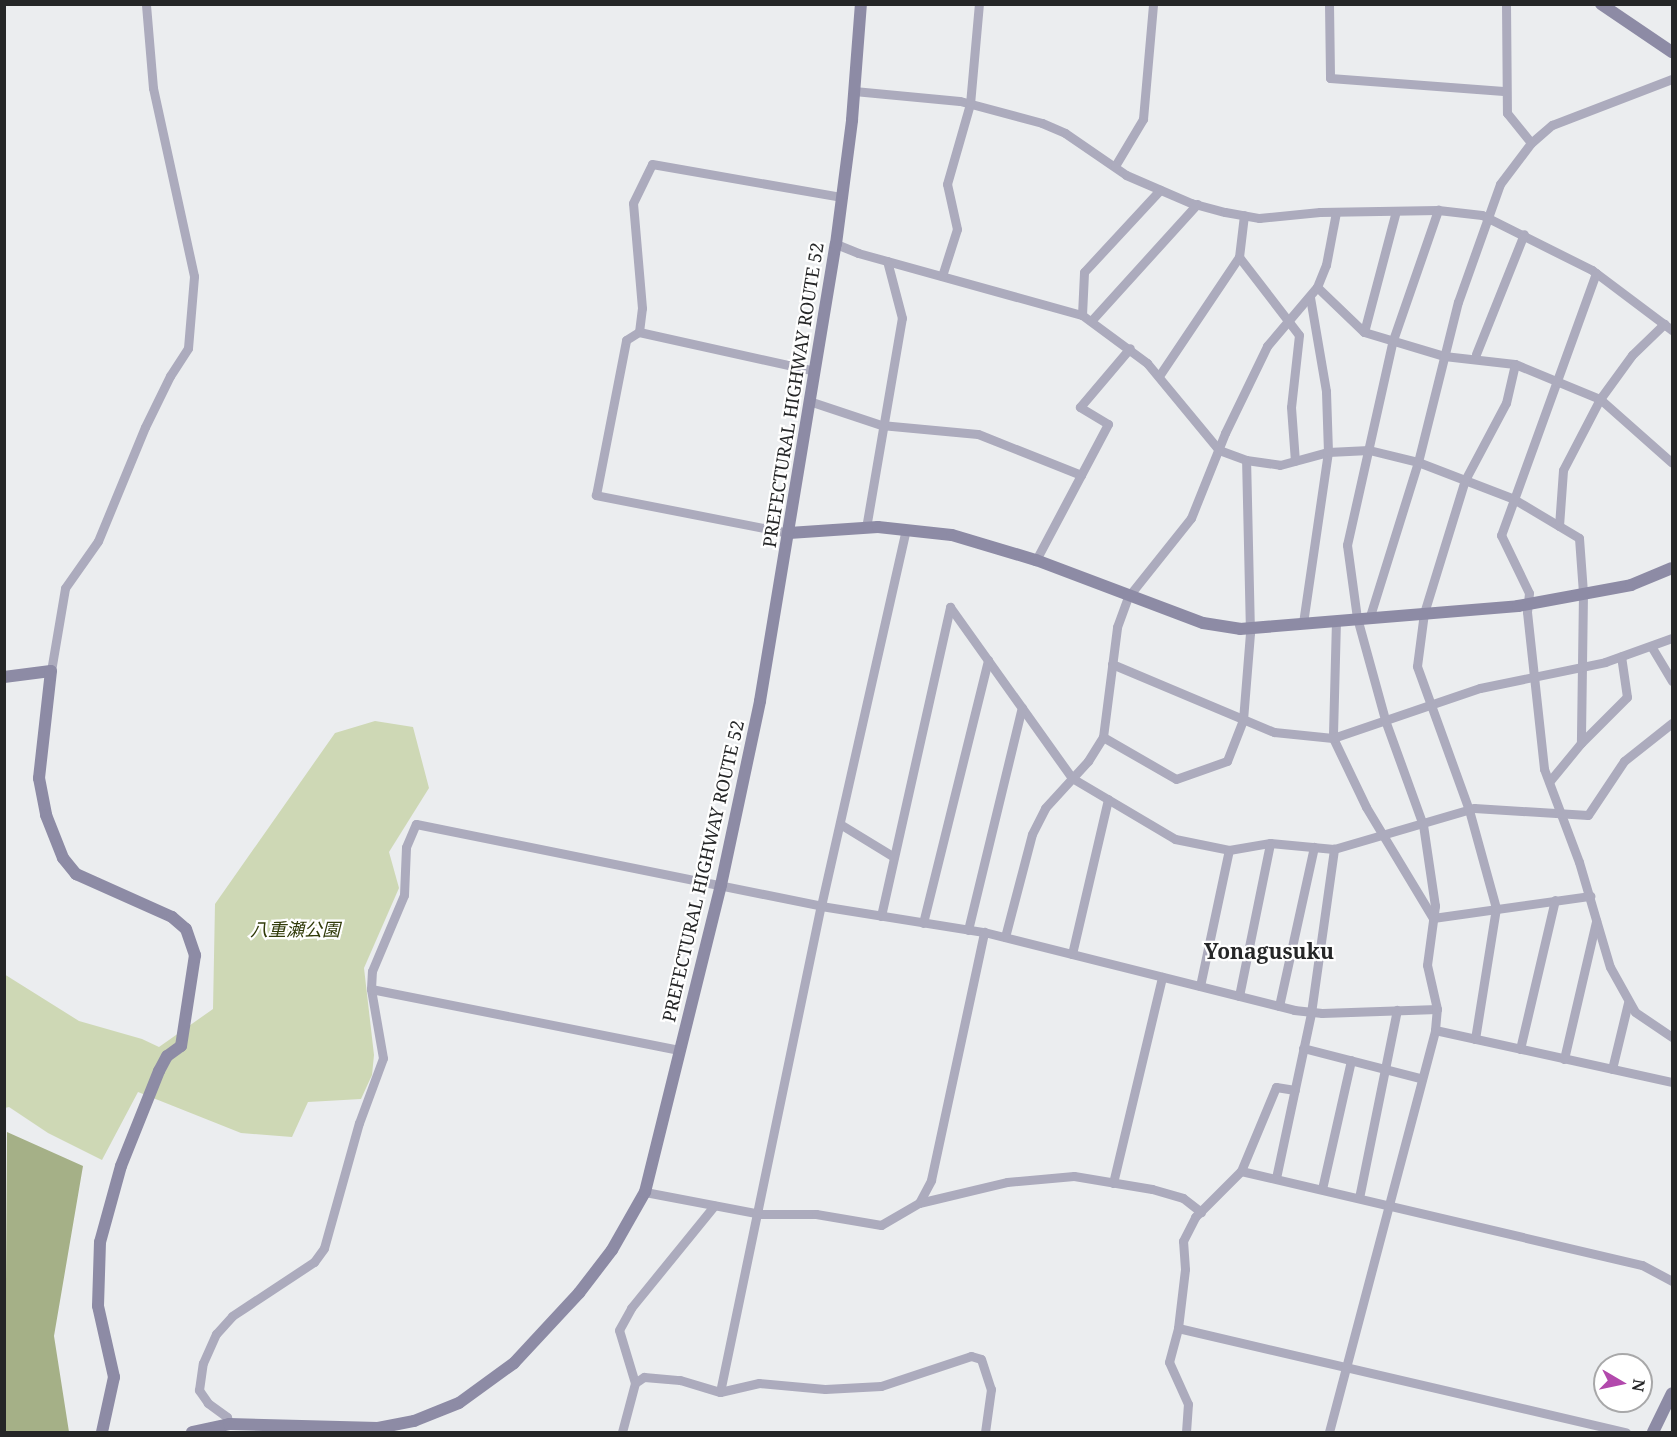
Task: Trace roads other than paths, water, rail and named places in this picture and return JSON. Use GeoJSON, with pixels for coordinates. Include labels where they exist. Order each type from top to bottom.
{"type":"FeatureCollection","features":[{"type":"Feature","properties":{"kind":"street"},"geometry":{"type":"LineString","coordinates":[[102,1432],[114,1377],[98,1306],[100,1242],[122,1166],[155,1079],[168,1056],[181,1046],[195,955],[186,929],[172,917],[76,874],[63,858],[46,815],[39,778],[51,671],[65,588],[98,541],[145,427],[170,376],[188,348],[194,276],[153,88],[146,4]]}},
{"type":"Feature","properties":{"kind":"street","name":"PREFECTURAL HIGHWAY ROUTE 52"},"geometry":{"type":"LineString","coordinates":[[192,1432],[229,1424],[378,1428],[421,1419],[459,1403],[514,1363],[579,1293],[617,1242],[645,1192],[721,885],[760,701],[836,244],[854,91],[861,4]]}},
{"type":"Feature","properties":{"kind":"street"},"geometry":{"type":"LineString","coordinates":[[942,276],[957,229],[947,184],[970,104],[979,4]]}},
{"type":"Feature","properties":{"kind":"street"},"geometry":{"type":"LineString","coordinates":[[1115,166],[1143,118],[1153,4]]}},
{"type":"Feature","properties":{"kind":"street"},"geometry":{"type":"LineString","coordinates":[[1329,4],[1330,78],[1504,91]]}},
{"type":"Feature","properties":{"kind":"street"},"geometry":{"type":"LineString","coordinates":[[1506,4],[1504,91],[1507,113],[1531,143]]}},
{"type":"Feature","properties":{"kind":"street"},"geometry":{"type":"LineString","coordinates":[[1601,4],[1672,52]]}},
{"type":"Feature","properties":{"kind":"street"},"geometry":{"type":"LineString","coordinates":[[1370,616],[1418,462],[1458,302],[1490,219],[1500,184],[1531,143],[1552,125],[1672,79]]}},
{"type":"Feature","properties":{"kind":"street"},"geometry":{"type":"LineString","coordinates":[[854,91],[970,104],[1065,133],[1115,166],[1160,190],[1197,204],[1244,215],[1438,210],[1490,219],[1524,234],[1596,273],[1668,327],[1632,354],[1600,399],[1563,470],[1559,526]]}},
{"type":"Feature","properties":{"kind":"street"},"geometry":{"type":"LineString","coordinates":[[639,332],[642,308],[633,203],[652,164],[842,197]]}},
{"type":"Feature","properties":{"kind":"street"},"geometry":{"type":"LineString","coordinates":[[1082,315],[1083,272],[1160,190]]}},
{"type":"Feature","properties":{"kind":"street"},"geometry":{"type":"LineString","coordinates":[[1091,321],[1197,204]]}},
{"type":"Feature","properties":{"kind":"street"},"geometry":{"type":"LineString","coordinates":[[1329,1432],[1420,1078],[1435,1030],[1437,1009],[1427,965],[1434,898],[1423,825],[1386,723],[1357,618],[1347,545],[1393,340],[1438,210]]}},
{"type":"Feature","properties":{"kind":"street"},"geometry":{"type":"LineString","coordinates":[[1364,332],[1396,211]]}},
{"type":"Feature","properties":{"kind":"street"},"geometry":{"type":"LineString","coordinates":[[1005,937],[1032,834],[1045,808],[1072,778],[1103,737],[1117,627],[1128,597],[1191,518],[1219,450],[1267,346],[1317,286],[1326,265],[1336,212]]}},
{"type":"Feature","properties":{"kind":"street"},"geometry":{"type":"LineString","coordinates":[[1159,376],[1239,256],[1244,215]]}},
{"type":"Feature","properties":{"kind":"street"},"geometry":{"type":"LineString","coordinates":[[1476,354],[1524,234]]}},
{"type":"Feature","properties":{"kind":"street"},"geometry":{"type":"LineString","coordinates":[[836,244],[887,261],[1082,315],[1130,348],[1159,376],[1219,450],[1246,460],[1280,465],[1328,452],[1369,450],[1418,462],[1512,498],[1579,538],[1583,593],[1581,743]]}},
{"type":"Feature","properties":{"kind":"street"},"geometry":{"type":"LineString","coordinates":[[1239,256],[1290,320],[1299,335],[1291,407],[1295,461]]}},
{"type":"Feature","properties":{"kind":"street"},"geometry":{"type":"LineString","coordinates":[[866,528],[881,425],[902,318],[887,261]]}},
{"type":"Feature","properties":{"kind":"street"},"geometry":{"type":"LineString","coordinates":[[1596,273],[1512,498],[1501,535],[1530,593],[1535,678],[1549,782],[1590,896],[1610,966],[1628,1004],[1672,1037]]}},
{"type":"Feature","properties":{"kind":"street"},"geometry":{"type":"LineString","coordinates":[[1317,286],[1364,332],[1444,356],[1515,364],[1556,378],[1600,399],[1672,463]]}},
{"type":"Feature","properties":{"kind":"street"},"geometry":{"type":"LineString","coordinates":[[1304,623],[1328,452],[1326,391],[1310,297]]}},
{"type":"Feature","properties":{"kind":"street"},"geometry":{"type":"LineString","coordinates":[[814,371],[639,332],[626,340],[596,495],[789,533],[866,528],[906,529],[952,535],[1036,560],[1128,597],[1203,623],[1250,628],[1370,616],[1529,605],[1631,585],[1672,568]]}},
{"type":"Feature","properties":{"kind":"street"},"geometry":{"type":"LineString","coordinates":[[1036,560],[1108,424],[1080,407],[1130,348]]}},
{"type":"Feature","properties":{"kind":"street"},"geometry":{"type":"LineString","coordinates":[[1475,1039],[1496,908],[1468,810],[1417,666],[1424,613],[1465,480],[1506,403],[1515,364]]}},
{"type":"Feature","properties":{"kind":"street"},"geometry":{"type":"LineString","coordinates":[[809,401],[881,425],[978,434],[1081,475]]}},
{"type":"Feature","properties":{"kind":"street"},"geometry":{"type":"LineString","coordinates":[[1103,737],[1176,779],[1227,761],[1243,720],[1250,628],[1246,460]]}},
{"type":"Feature","properties":{"kind":"street"},"geometry":{"type":"LineString","coordinates":[[720,1392],[760,1214],[821,906],[906,529]]}},
{"type":"Feature","properties":{"kind":"street"},"geometry":{"type":"LineString","coordinates":[[881,916],[950,607],[1072,778],[1175,839],[1229,850],[1270,843],[1334,849],[1423,825],[1468,810],[1588,815],[1624,761],[1672,723]]}},
{"type":"Feature","properties":{"kind":"street"},"geometry":{"type":"LineString","coordinates":[[1336,620],[1333,738],[1384,836],[1433,918]]}},
{"type":"Feature","properties":{"kind":"street"},"geometry":{"type":"LineString","coordinates":[[1112,664],[1274,732],[1333,738],[1386,723],[1431,703],[1480,688],[1582,667],[1672,638]]}},
{"type":"Feature","properties":{"kind":"street"},"geometry":{"type":"LineString","coordinates":[[1651,646],[1672,681]]}},
{"type":"Feature","properties":{"kind":"street"},"geometry":{"type":"LineString","coordinates":[[1549,782],[1581,743],[1627,698],[1621,656]]}},
{"type":"Feature","properties":{"kind":"street"},"geometry":{"type":"LineString","coordinates":[[923,922],[988,660]]}},
{"type":"Feature","properties":{"kind":"street"},"geometry":{"type":"LineString","coordinates":[[4,677],[51,671]]}},
{"type":"Feature","properties":{"kind":"street"},"geometry":{"type":"LineString","coordinates":[[968,930],[1022,707]]}},
{"type":"Feature","properties":{"kind":"street"},"geometry":{"type":"LineString","coordinates":[[1072,954],[1108,799]]}},
{"type":"Feature","properties":{"kind":"street"},"geometry":{"type":"LineString","coordinates":[[229,1424],[227,1417],[208,1403],[200,1390],[202,1363],[216,1334],[232,1316],[314,1262],[324,1248],[359,1123],[383,1058],[372,989],[372,971],[404,895],[406,847],[416,824],[821,906],[984,932],[1278,1006],[1311,1012],[1437,1009]]}},
{"type":"Feature","properties":{"kind":"street"},"geometry":{"type":"LineString","coordinates":[[840,824],[894,857]]}},
{"type":"Feature","properties":{"kind":"street"},"geometry":{"type":"LineString","coordinates":[[1239,996],[1270,843]]}},
{"type":"Feature","properties":{"kind":"street"},"geometry":{"type":"LineString","coordinates":[[1278,1006],[1314,847]]}},
{"type":"Feature","properties":{"kind":"street"},"geometry":{"type":"LineString","coordinates":[[1276,1178],[1311,1012],[1334,849]]}},
{"type":"Feature","properties":{"kind":"street"},"geometry":{"type":"LineString","coordinates":[[1200,986],[1229,850]]}},
{"type":"Feature","properties":{"kind":"street"},"geometry":{"type":"LineString","coordinates":[[1433,918],[1590,896]]}},
{"type":"Feature","properties":{"kind":"street"},"geometry":{"type":"LineString","coordinates":[[1520,1049],[1555,900]]}},
{"type":"Feature","properties":{"kind":"street"},"geometry":{"type":"LineString","coordinates":[[1564,1059],[1596,919]]}},
{"type":"Feature","properties":{"kind":"street"},"geometry":{"type":"LineString","coordinates":[[919,1203],[931,1180],[984,932]]}},
{"type":"Feature","properties":{"kind":"street"},"geometry":{"type":"LineString","coordinates":[[1113,1183],[1162,977]]}},
{"type":"Feature","properties":{"kind":"street"},"geometry":{"type":"LineString","coordinates":[[372,989],[679,1050]]}},
{"type":"Feature","properties":{"kind":"street"},"geometry":{"type":"LineString","coordinates":[[1612,1069],[1628,1004]]}},
{"type":"Feature","properties":{"kind":"street"},"geometry":{"type":"LineString","coordinates":[[1359,1198],[1397,1010]]}},
{"type":"Feature","properties":{"kind":"street"},"geometry":{"type":"LineString","coordinates":[[1435,1030],[1672,1081]]}},
{"type":"Feature","properties":{"kind":"street"},"geometry":{"type":"LineString","coordinates":[[1304,1048],[1420,1078]]}},
{"type":"Feature","properties":{"kind":"street"},"geometry":{"type":"LineString","coordinates":[[1322,1189],[1351,1060]]}},
{"type":"Feature","properties":{"kind":"street"},"geometry":{"type":"LineString","coordinates":[[1186,1432],[1188,1404],[1169,1362],[1178,1328],[1185,1269],[1183,1241],[1187,1228],[1241,1172],[1276,1087],[1295,1090]]}},
{"type":"Feature","properties":{"kind":"street"},"geometry":{"type":"LineString","coordinates":[[1241,1172],[1276,1178],[1642,1265],[1672,1281]]}},
{"type":"Feature","properties":{"kind":"street"},"geometry":{"type":"LineString","coordinates":[[645,1192],[760,1214],[816,1214],[881,1225],[919,1203],[1034,1178],[1074,1176],[1183,1198],[1201,1212]]}},
{"type":"Feature","properties":{"kind":"street"},"geometry":{"type":"LineString","coordinates":[[622,1432],[635,1383],[619,1330],[631,1308],[714,1206]]}},
{"type":"Feature","properties":{"kind":"street"},"geometry":{"type":"LineString","coordinates":[[1178,1328],[1626,1432]]}},
{"type":"Feature","properties":{"kind":"street"},"geometry":{"type":"LineString","coordinates":[[635,1383],[644,1377],[680,1380],[720,1392],[759,1383],[825,1389],[881,1386],[971,1356],[981,1359],[991,1389],[985,1432]]}},
{"type":"Feature","properties":{"kind":"street"},"geometry":{"type":"LineString","coordinates":[[1653,1432],[1672,1393]]}},
{"type":"Feature","properties":{"kind":"district","name":"Yonagusuku"},"geometry":{"type":"Point","coordinates":[1269,951]}},
{"type":"Feature","properties":{"kind":"park label","name":"八重瀬公園"},"geometry":{"type":"Point","coordinates":[295,929]}}]}
